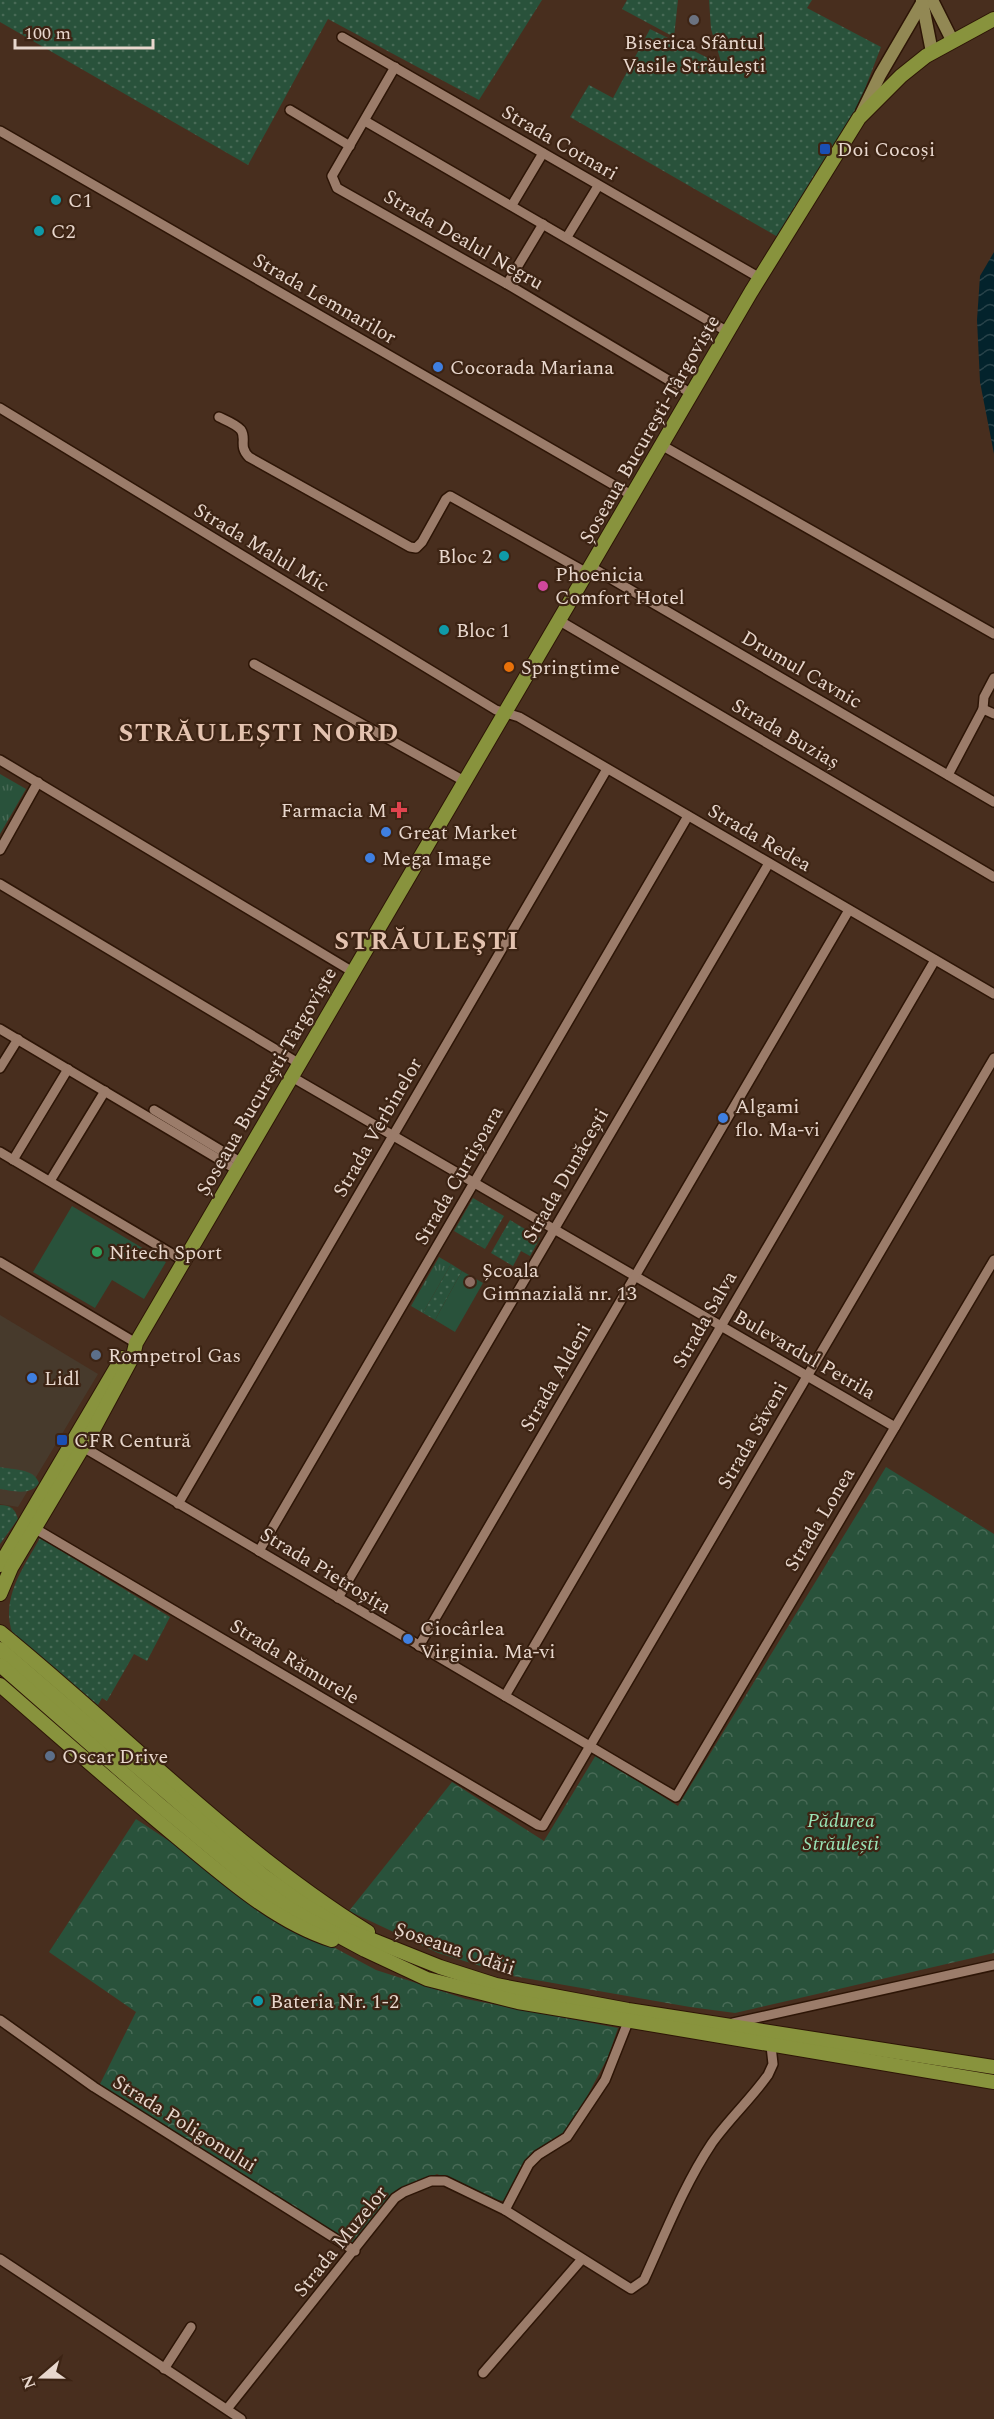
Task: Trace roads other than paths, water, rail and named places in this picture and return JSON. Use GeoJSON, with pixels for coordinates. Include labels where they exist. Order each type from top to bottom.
{"type":"FeatureCollection","features":[{"type":"Feature","properties":{"kind":"main road"},"geometry":{"type":"LineString","coordinates":[[926,1],[952,40]]}},
{"type":"Feature","properties":{"kind":"main road"},"geometry":{"type":"LineString","coordinates":[[926,1],[932,52]]}},
{"type":"Feature","properties":{"kind":"main road"},"geometry":{"type":"LineString","coordinates":[[859,118],[883,70],[926,1]]}},
{"type":"Feature","properties":{"kind":"main road","name":"Șoseaua București-Târgoviște"},"geometry":{"type":"LineString","coordinates":[[0,1594],[11,1568],[83,1447],[133,1356],[136,1343],[728,332],[859,118],[902,76],[932,52],[994,19]]}},
{"type":"Feature","properties":{"kind":"main road","name":"Șoseaua București-Târgoviște"},"geometry":{"type":"LineString","coordinates":[[0,1565],[112,1374],[126,1352],[136,1343]]}},
{"type":"Feature","properties":{"kind":"main road"},"geometry":{"type":"LineString","coordinates":[[0,1555],[19,1533]]}},
{"type":"Feature","properties":{"kind":"main road"},"geometry":{"type":"LineString","coordinates":[[0,1632],[256,1853],[337,1912],[396,1949]]}},
{"type":"Feature","properties":{"kind":"main road","name":"Șoseaua Odăii"},"geometry":{"type":"LineString","coordinates":[[0,1649],[33,1686],[250,1880],[291,1911],[364,1950],[427,1978],[464,1990],[518,2002],[994,2082]]}},
{"type":"Feature","properties":{"kind":"main road","name":"Șoseaua Odăii"},"geometry":{"type":"LineString","coordinates":[[0,1665],[33,1686],[276,1885],[345,1929],[440,1967],[496,1985],[616,2008],[994,2067]]}},
{"type":"Feature","properties":{"kind":"main road"},"geometry":{"type":"LineString","coordinates":[[0,1685],[135,1803],[234,1884],[307,1932],[364,1950]]}},
{"type":"Feature","properties":{"kind":"street","name":"Strada Cotnari"},"geometry":{"type":"LineString","coordinates":[[342,37],[760,278]]}},
{"type":"Feature","properties":{"kind":"street","name":"Strada Dealul Negru"},"geometry":{"type":"LineString","coordinates":[[395,67],[332,176],[337,188],[507,284],[692,394]]}},
{"type":"Feature","properties":{"kind":"street"},"geometry":{"type":"LineString","coordinates":[[290,110],[350,146]]}},
{"type":"Feature","properties":{"kind":"street"},"geometry":{"type":"LineString","coordinates":[[365,121],[728,332]]}},
{"type":"Feature","properties":{"kind":"street","name":"Strada Lemnarilor"},"geometry":{"type":"LineString","coordinates":[[0,131],[633,496]]}},
{"type":"Feature","properties":{"kind":"street"},"geometry":{"type":"LineString","coordinates":[[513,205],[543,153]]}},
{"type":"Feature","properties":{"kind":"street"},"geometry":{"type":"LineString","coordinates":[[567,237],[598,186]]}},
{"type":"Feature","properties":{"kind":"street"},"geometry":{"type":"LineString","coordinates":[[507,284],[543,224]]}},
{"type":"Feature","properties":{"kind":"street","name":"Strada Malul Mic"},"geometry":{"type":"LineString","coordinates":[[0,408],[486,704],[496,710],[506,712]]}},
{"type":"Feature","properties":{"kind":"street","name":"Drumul Cavnic"},"geometry":{"type":"LineString","coordinates":[[219,417],[238,427],[242,432],[243,450],[249,457],[410,547],[416,548],[422,542],[446,499],[450,496],[589,570],[994,802]]}},
{"type":"Feature","properties":{"kind":"street"},"geometry":{"type":"LineString","coordinates":[[663,446],[994,634]]}},
{"type":"Feature","properties":{"kind":"street","name":"Strada Buziaș"},"geometry":{"type":"LineString","coordinates":[[560,621],[994,877]]}},
{"type":"Feature","properties":{"kind":"street"},"geometry":{"type":"LineString","coordinates":[[254,664],[466,782]]}},
{"type":"Feature","properties":{"kind":"street"},"geometry":{"type":"LineString","coordinates":[[948,775],[983,709],[984,696],[994,678]]}},
{"type":"Feature","properties":{"kind":"street"},"geometry":{"type":"LineString","coordinates":[[983,709],[994,714]]}},
{"type":"Feature","properties":{"kind":"street","name":"Strada Redea"},"geometry":{"type":"LineString","coordinates":[[506,712],[519,717],[994,994]]}},
{"type":"Feature","properties":{"kind":"street"},"geometry":{"type":"LineString","coordinates":[[0,760],[353,972]]}},
{"type":"Feature","properties":{"kind":"street","name":"Strada Verbinelor"},"geometry":{"type":"LineString","coordinates":[[178,1504],[607,769]]}},
{"type":"Feature","properties":{"kind":"street"},"geometry":{"type":"LineString","coordinates":[[0,850],[38,782]]}},
{"type":"Feature","properties":{"kind":"street","name":"Strada Curtișoara"},"geometry":{"type":"LineString","coordinates":[[259,1551],[688,816]]}},
{"type":"Feature","properties":{"kind":"street","name":"Strada Dunăcești"},"geometry":{"type":"LineString","coordinates":[[338,1598],[770,863]]}},
{"type":"Feature","properties":{"kind":"street"},"geometry":{"type":"LineString","coordinates":[[0,884],[300,1064]]}},
{"type":"Feature","properties":{"kind":"street","name":"Strada Aldeni"},"geometry":{"type":"LineString","coordinates":[[419,1646],[849,910]]}},
{"type":"Feature","properties":{"kind":"street","name":"Strada Salva"},"geometry":{"type":"LineString","coordinates":[[505,1696],[935,960]]}},
{"type":"Feature","properties":{"kind":"street"},"geometry":{"type":"LineString","coordinates":[[0,1029],[239,1167]]}},
{"type":"Feature","properties":{"kind":"street"},"geometry":{"type":"LineString","coordinates":[[0,1068],[18,1039]]}},
{"type":"Feature","properties":{"kind":"street","name":"Strada Săveni"},"geometry":{"type":"LineString","coordinates":[[538,1825],[545,1824],[994,1058]]}},
{"type":"Feature","properties":{"kind":"street"},"geometry":{"type":"LineString","coordinates":[[13,1160],[68,1069]]}},
{"type":"Feature","properties":{"kind":"street","name":"Bulevardul Petrila"},"geometry":{"type":"LineString","coordinates":[[292,1077],[895,1427]]}},
{"type":"Feature","properties":{"kind":"street"},"geometry":{"type":"LineString","coordinates":[[50,1181],[105,1091]]}},
{"type":"Feature","properties":{"kind":"street"},"geometry":{"type":"LineString","coordinates":[[154,1110],[239,1167]]}},
{"type":"Feature","properties":{"kind":"street"},"geometry":{"type":"LineString","coordinates":[[0,1152],[184,1261]]}},
{"type":"Feature","properties":{"kind":"street","name":"Strada Lonea"},"geometry":{"type":"LineString","coordinates":[[676,1797],[994,1260]]}},
{"type":"Feature","properties":{"kind":"street"},"geometry":{"type":"LineString","coordinates":[[0,1263],[136,1343]]}},
{"type":"Feature","properties":{"kind":"street","name":"Strada Pietroșița"},"geometry":{"type":"LineString","coordinates":[[83,1447],[676,1797]]}},
{"type":"Feature","properties":{"kind":"street","name":"Strada Rămurele"},"geometry":{"type":"LineString","coordinates":[[34,1528],[538,1825]]}},
{"type":"Feature","properties":{"kind":"street"},"geometry":{"type":"LineString","coordinates":[[724,2025],[994,1965]]}},
{"type":"Feature","properties":{"kind":"street","name":"Strada Poligonului"},"geometry":{"type":"LineString","coordinates":[[0,2020],[94,2087],[355,2251]]}},
{"type":"Feature","properties":{"kind":"street"},"geometry":{"type":"LineString","coordinates":[[505,2210],[529,2164],[538,2155],[567,2138],[616,2057],[628,2022]]}},
{"type":"Feature","properties":{"kind":"street","name":"Strada Muzelor"},"geometry":{"type":"LineString","coordinates":[[226,2409],[355,2251],[395,2198],[431,2181],[445,2181],[505,2210],[631,2289],[644,2280],[699,2164],[714,2141],[768,2075],[774,2064],[771,2046]]}},
{"type":"Feature","properties":{"kind":"street"},"geometry":{"type":"LineString","coordinates":[[0,2259],[241,2419]]}},
{"type":"Feature","properties":{"kind":"street"},"geometry":{"type":"LineString","coordinates":[[483,2373],[582,2259]]}},
{"type":"Feature","properties":{"kind":"street"},"geometry":{"type":"LineString","coordinates":[[164,2369],[191,2327]]}},
{"type":"Feature","properties":{"kind":"water"},"geometry":{"type":"Polygon","coordinates":[[[994,252],[994,454],[980,382],[977,320],[980,276],[994,252]]]}},
{"type":"Feature","properties":{"kind":"place","name":"Biserica Sfântul Vasile Străulești"},"geometry":{"type":"Point","coordinates":[694,20]}},
{"type":"Feature","properties":{"kind":"place","name":"Doi Cocoși"},"geometry":{"type":"Point","coordinates":[825,149]}},
{"type":"Feature","properties":{"kind":"place","name":"C1"},"geometry":{"type":"Point","coordinates":[56,200]}},
{"type":"Feature","properties":{"kind":"place","name":"C2"},"geometry":{"type":"Point","coordinates":[39,231]}},
{"type":"Feature","properties":{"kind":"place","name":"Cocorada Mariana"},"geometry":{"type":"Point","coordinates":[438,367]}},
{"type":"Feature","properties":{"kind":"place","name":"Bloc 2"},"geometry":{"type":"Point","coordinates":[504,556]}},
{"type":"Feature","properties":{"kind":"place","name":"Phoenicia Comfort Hotel"},"geometry":{"type":"Point","coordinates":[543,586]}},
{"type":"Feature","properties":{"kind":"place","name":"Bloc 1"},"geometry":{"type":"Point","coordinates":[444,630]}},
{"type":"Feature","properties":{"kind":"place","name":"Springtime"},"geometry":{"type":"Point","coordinates":[509,667]}},
{"type":"Feature","properties":{"kind":"place","name":"Farmacia M"},"geometry":{"type":"Point","coordinates":[399,810]}},
{"type":"Feature","properties":{"kind":"place","name":"Great Market"},"geometry":{"type":"Point","coordinates":[386,832]}},
{"type":"Feature","properties":{"kind":"place","name":"Mega Image"},"geometry":{"type":"Point","coordinates":[370,858]}},
{"type":"Feature","properties":{"kind":"place","name":"Algami flo. Ma-vi"},"geometry":{"type":"Point","coordinates":[723,1118]}},
{"type":"Feature","properties":{"kind":"place","name":"Nitech Sport"},"geometry":{"type":"Point","coordinates":[97,1252]}},
{"type":"Feature","properties":{"kind":"place","name":"Școala Gimnazială nr. 13"},"geometry":{"type":"Point","coordinates":[470,1282]}},
{"type":"Feature","properties":{"kind":"place","name":"Rompetrol Gas"},"geometry":{"type":"Point","coordinates":[96,1355]}},
{"type":"Feature","properties":{"kind":"place","name":"Lidl"},"geometry":{"type":"Point","coordinates":[32,1378]}},
{"type":"Feature","properties":{"kind":"place","name":"CFR Centură"},"geometry":{"type":"Point","coordinates":[62,1440]}},
{"type":"Feature","properties":{"kind":"place","name":"Ciocârlea Virginia. Ma-vi"},"geometry":{"type":"Point","coordinates":[408,1639]}},
{"type":"Feature","properties":{"kind":"place","name":"Oscar Drive"},"geometry":{"type":"Point","coordinates":[50,1756]}},
{"type":"Feature","properties":{"kind":"place","name":"Bateria Nr. 1-2"},"geometry":{"type":"Point","coordinates":[258,2001]}},
{"type":"Feature","properties":{"kind":"district","name":"STRĂULEȘTI NORD"},"geometry":{"type":"Point","coordinates":[259,732]}},
{"type":"Feature","properties":{"kind":"district","name":"STRĂULEŞTI"},"geometry":{"type":"Point","coordinates":[427,940]}},
{"type":"Feature","properties":{"kind":"park label","name":"Pădurea Străulești"},"geometry":{"type":"Point","coordinates":[841,1832]}}]}
